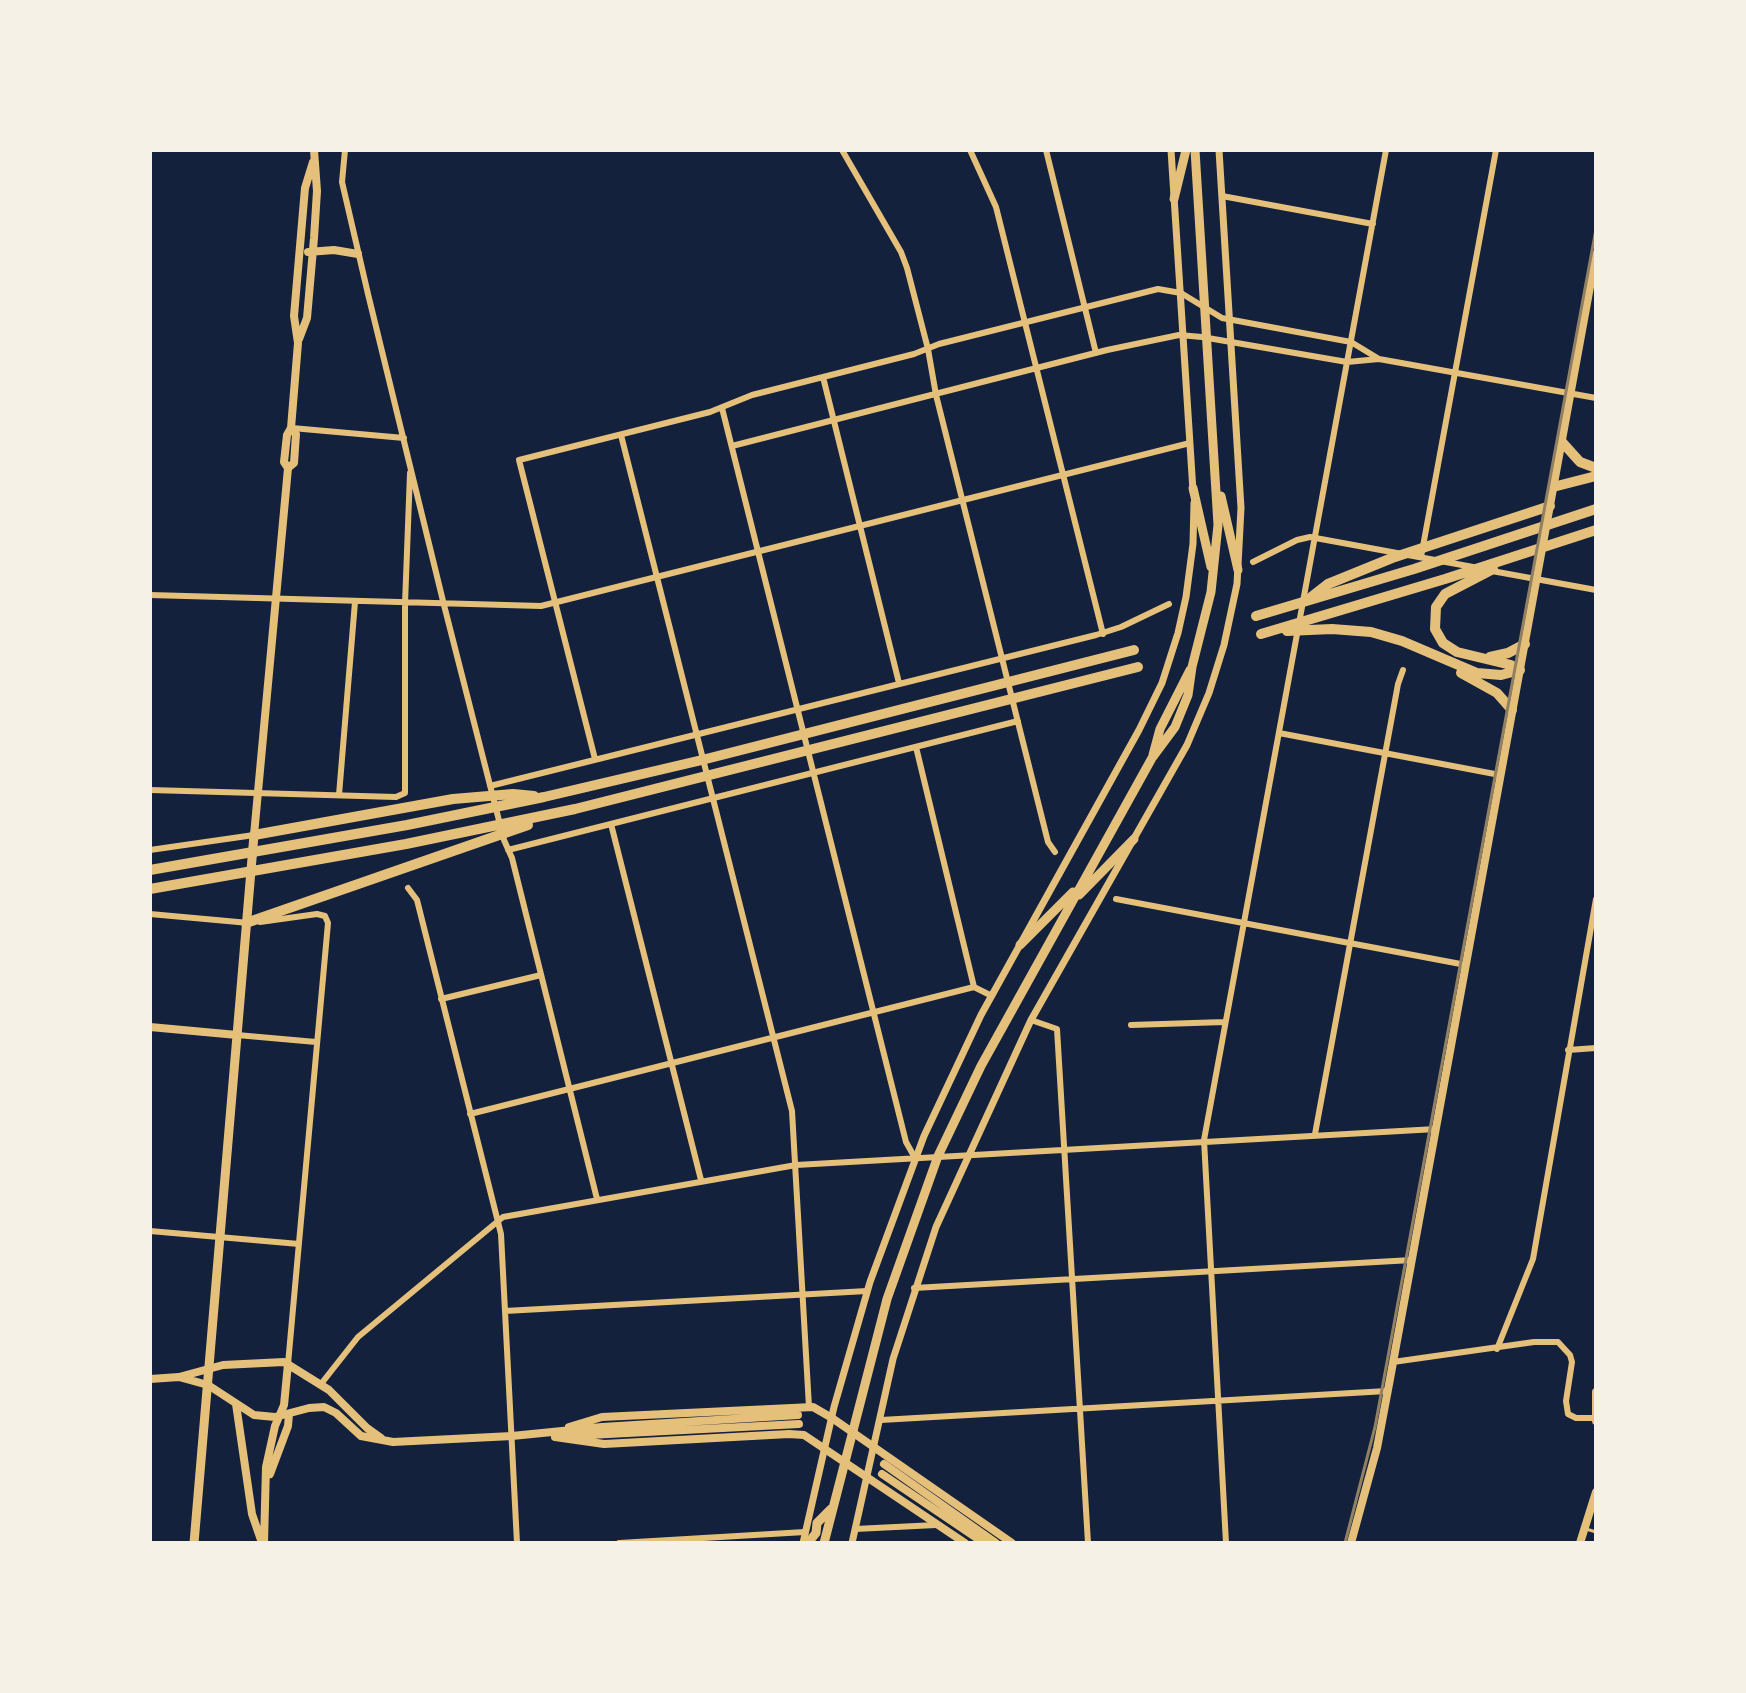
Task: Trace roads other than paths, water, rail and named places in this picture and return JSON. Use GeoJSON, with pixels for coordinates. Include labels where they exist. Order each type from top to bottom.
{"type":"FeatureCollection","features":[{"type":"Feature","properties":{"kind":"highway"},"geometry":{"type":"LineString","coordinates":[[1562,442],[1580,462],[1596,468]]}},
{"type":"Feature","properties":{"kind":"highway"},"geometry":{"type":"LineString","coordinates":[[1553,487],[1596,476]]}},
{"type":"Feature","properties":{"kind":"highway"},"geometry":{"type":"LineString","coordinates":[[1256,616],[1596,509]]}},
{"type":"Feature","properties":{"kind":"highway"},"geometry":{"type":"LineString","coordinates":[[1304,602],[1328,584],[1392,558],[1549,511]]}},
{"type":"Feature","properties":{"kind":"highway"},"geometry":{"type":"LineString","coordinates":[[1520,670],[1506,674],[1482,674],[1402,641],[1364,631],[1311,629],[1261,634],[1596,530]]}},
{"type":"Feature","properties":{"kind":"highway"},"geometry":{"type":"LineString","coordinates":[[1520,670],[1507,664],[1468,656],[1445,645],[1438,635],[1434,616],[1439,601],[1455,587],[1534,550]]}},
{"type":"Feature","properties":{"kind":"highway"},"geometry":{"type":"LineString","coordinates":[[1468,656],[1500,656],[1525,644]]}},
{"type":"Feature","properties":{"kind":"highway"},"geometry":{"type":"LineString","coordinates":[[150,870],[279,849],[544,797],[1134,650]]}},
{"type":"Feature","properties":{"kind":"highway"},"geometry":{"type":"LineString","coordinates":[[1433,655],[1497,693],[1512,710]]}},
{"type":"Feature","properties":{"kind":"highway"},"geometry":{"type":"LineString","coordinates":[[150,889],[282,867],[575,809],[1138,667]]}},
{"type":"Feature","properties":{"kind":"highway"},"geometry":{"type":"LineString","coordinates":[[254,835],[453,799],[513,794],[544,797]]}},
{"type":"Feature","properties":{"kind":"highway"},"geometry":{"type":"LineString","coordinates":[[246,923],[575,809]]}},
{"type":"Feature","properties":{"kind":"main road"},"geometry":{"type":"LineString","coordinates":[[194,1543],[275,601],[288,468],[294,463],[296,434],[291,428],[298,343],[294,316],[305,188],[314,150]]}},
{"type":"Feature","properties":{"kind":"main road"},"geometry":{"type":"LineString","coordinates":[[1174,199],[1186,150]]}},
{"type":"Feature","properties":{"kind":"main road"},"geometry":{"type":"LineString","coordinates":[[825,1542],[890,1290],[938,1156],[981,1066],[1152,758],[1170,734],[1186,703],[1204,626],[1217,533],[1195,150]]}},
{"type":"Feature","properties":{"kind":"main road"},"geometry":{"type":"LineString","coordinates":[[298,343],[307,318],[313,251],[317,191],[313,162]]}},
{"type":"Feature","properties":{"kind":"main road"},"geometry":{"type":"LineString","coordinates":[[300,252],[334,250],[358,254]]}},
{"type":"Feature","properties":{"kind":"main road"},"geometry":{"type":"LineString","coordinates":[[1351,1543],[1377,1448],[1596,254]]}},
{"type":"Feature","properties":{"kind":"main road"},"geometry":{"type":"LineString","coordinates":[[1216,474],[1238,570]]}},
{"type":"Feature","properties":{"kind":"main road"},"geometry":{"type":"LineString","coordinates":[[1193,488],[1213,575]]}},
{"type":"Feature","properties":{"kind":"main road"},"geometry":{"type":"LineString","coordinates":[[1069,906],[1134,839]]}},
{"type":"Feature","properties":{"kind":"main road"},"geometry":{"type":"LineString","coordinates":[[1020,945],[1081,884]]}},
{"type":"Feature","properties":{"kind":"main road"},"geometry":{"type":"LineString","coordinates":[[150,1027],[237,1035]]}},
{"type":"Feature","properties":{"kind":"main road"},"geometry":{"type":"LineString","coordinates":[[150,1379],[179,1377],[208,1368],[278,1361],[321,1384],[385,1441]]}},
{"type":"Feature","properties":{"kind":"main road"},"geometry":{"type":"LineString","coordinates":[[263,1543],[266,1467],[284,1415],[288,1364]]}},
{"type":"Feature","properties":{"kind":"main road"},"geometry":{"type":"LineString","coordinates":[[179,1377],[208,1385],[259,1416],[284,1415],[324,1407],[336,1413],[361,1436],[398,1442],[798,1419]]}},
{"type":"Feature","properties":{"kind":"main road"},"geometry":{"type":"LineString","coordinates":[[1596,1392],[1596,1419]]}},
{"type":"Feature","properties":{"kind":"main road"},"geometry":{"type":"LineString","coordinates":[[236,1404],[252,1514],[263,1543]]}},
{"type":"Feature","properties":{"kind":"main road"},"geometry":{"type":"LineString","coordinates":[[558,1433],[602,1417],[809,1407],[832,1418],[1007,1541]]}},
{"type":"Feature","properties":{"kind":"main road"},"geometry":{"type":"LineString","coordinates":[[558,1433],[604,1444],[794,1433],[808,1436],[965,1543]]}},
{"type":"Feature","properties":{"kind":"main road"},"geometry":{"type":"LineString","coordinates":[[984,1543],[883,1469],[996,1543]]}},
{"type":"Feature","properties":{"kind":"main road"},"geometry":{"type":"LineString","coordinates":[[1580,1543],[1596,1492]]}},
{"type":"Feature","properties":{"kind":"main road"},"geometry":{"type":"LineString","coordinates":[[805,1543],[816,1533],[817,1523],[833,1507]]}},
{"type":"Feature","properties":{"kind":"street"},"geometry":{"type":"LineString","coordinates":[[345,150],[342,182],[358,254],[444,605],[597,1199]]}},
{"type":"Feature","properties":{"kind":"street"},"geometry":{"type":"LineString","coordinates":[[842,150],[901,252],[928,349],[936,395],[1048,842],[1055,852]]}},
{"type":"Feature","properties":{"kind":"street"},"geometry":{"type":"LineString","coordinates":[[970,150],[996,207],[1103,634]]}},
{"type":"Feature","properties":{"kind":"street"},"geometry":{"type":"LineString","coordinates":[[1046,150],[1096,353]]}},
{"type":"Feature","properties":{"kind":"street"},"geometry":{"type":"LineString","coordinates":[[805,1543],[832,1418],[867,1291],[915,1158],[992,996],[1139,730],[1162,683],[1175,641],[1186,597],[1193,544],[1193,488],[1171,150]]}},
{"type":"Feature","properties":{"kind":"street"},"geometry":{"type":"LineString","coordinates":[[852,1543],[893,1359],[936,1227],[1031,1020],[1187,745],[1209,693],[1227,633],[1238,570],[1241,496],[1219,150]]}},
{"type":"Feature","properties":{"kind":"street"},"geometry":{"type":"LineString","coordinates":[[1226,1543],[1204,1140],[1386,150]]}},
{"type":"Feature","properties":{"kind":"street"},"geometry":{"type":"LineString","coordinates":[[1421,557],[1496,150]]}},
{"type":"Feature","properties":{"kind":"street"},"geometry":{"type":"LineString","coordinates":[[1222,196],[1373,224]]}},
{"type":"Feature","properties":{"kind":"street"},"geometry":{"type":"LineString","coordinates":[[595,759],[519,460],[722,408],[752,395],[1158,289],[1181,293],[1230,320],[1351,342],[1379,359]]}},
{"type":"Feature","properties":{"kind":"street"},"geometry":{"type":"LineString","coordinates":[[732,446],[1096,353],[1184,335],[1347,362],[1379,359],[1596,398]]}},
{"type":"Feature","properties":{"kind":"street"},"geometry":{"type":"LineString","coordinates":[[823,377],[899,683]]}},
{"type":"Feature","properties":{"kind":"street"},"geometry":{"type":"LineString","coordinates":[[722,408],[906,1142],[915,1158]]}},
{"type":"Feature","properties":{"kind":"street"},"geometry":{"type":"LineString","coordinates":[[291,428],[404,438]]}},
{"type":"Feature","properties":{"kind":"street"},"geometry":{"type":"LineString","coordinates":[[621,435],[792,1111],[809,1407]]}},
{"type":"Feature","properties":{"kind":"street"},"geometry":{"type":"LineString","coordinates":[[150,595],[534,607],[1190,443]]}},
{"type":"Feature","properties":{"kind":"street"},"geometry":{"type":"LineString","coordinates":[[150,790],[396,797],[404,794],[407,788],[405,604],[410,465]]}},
{"type":"Feature","properties":{"kind":"street"},"geometry":{"type":"LineString","coordinates":[[1253,562],[1301,539],[1315,538],[1596,590]]}},
{"type":"Feature","properties":{"kind":"street"},"geometry":{"type":"LineString","coordinates":[[339,795],[355,602]]}},
{"type":"Feature","properties":{"kind":"street"},"geometry":{"type":"LineString","coordinates":[[491,788],[595,759],[1103,634],[1169,604]]}},
{"type":"Feature","properties":{"kind":"street"},"geometry":{"type":"LineString","coordinates":[[1315,1134],[1403,670]]}},
{"type":"Feature","properties":{"kind":"street"},"geometry":{"type":"LineString","coordinates":[[508,850],[1018,721]]}},
{"type":"Feature","properties":{"kind":"street"},"geometry":{"type":"LineString","coordinates":[[1279,733],[1500,775]]}},
{"type":"Feature","properties":{"kind":"street"},"geometry":{"type":"LineString","coordinates":[[916,747],[974,987]]}},
{"type":"Feature","properties":{"kind":"street"},"geometry":{"type":"LineString","coordinates":[[611,824],[701,1180]]}},
{"type":"Feature","properties":{"kind":"street"},"geometry":{"type":"LineString","coordinates":[[150,850],[254,835]]}},
{"type":"Feature","properties":{"kind":"street"},"geometry":{"type":"LineString","coordinates":[[408,888],[416,897],[501,1234],[517,1436],[517,1543]]}},
{"type":"Feature","properties":{"kind":"street"},"geometry":{"type":"LineString","coordinates":[[1116,899],[1466,965]]}},
{"type":"Feature","properties":{"kind":"street"},"geometry":{"type":"LineString","coordinates":[[1497,1349],[1533,1259],[1596,899]]}},
{"type":"Feature","properties":{"kind":"street"},"geometry":{"type":"LineString","coordinates":[[150,914],[246,923],[317,914],[325,916],[328,923],[288,1364]]}},
{"type":"Feature","properties":{"kind":"street"},"geometry":{"type":"LineString","coordinates":[[441,999],[541,975]]}},
{"type":"Feature","properties":{"kind":"street"},"geometry":{"type":"LineString","coordinates":[[470,1114],[974,987],[992,996]]}},
{"type":"Feature","properties":{"kind":"street"},"geometry":{"type":"LineString","coordinates":[[1031,1020],[1057,1029],[1088,1543]]}},
{"type":"Feature","properties":{"kind":"street"},"geometry":{"type":"LineString","coordinates":[[1131,1025],[1225,1022]]}},
{"type":"Feature","properties":{"kind":"street"},"geometry":{"type":"LineString","coordinates":[[237,1035],[316,1042]]}},
{"type":"Feature","properties":{"kind":"street"},"geometry":{"type":"LineString","coordinates":[[1568,1050],[1596,1048]]}},
{"type":"Feature","properties":{"kind":"street"},"geometry":{"type":"LineString","coordinates":[[321,1384],[358,1337],[497,1221],[509,1215],[796,1165],[1436,1129]]}},
{"type":"Feature","properties":{"kind":"street"},"geometry":{"type":"LineString","coordinates":[[150,1231],[299,1244]]}},
{"type":"Feature","properties":{"kind":"street"},"geometry":{"type":"LineString","coordinates":[[914,1288],[1412,1260]]}},
{"type":"Feature","properties":{"kind":"street"},"geometry":{"type":"LineString","coordinates":[[505,1311],[867,1291]]}},
{"type":"Feature","properties":{"kind":"street"},"geometry":{"type":"LineString","coordinates":[[1393,1362],[1534,1342],[1558,1342],[1572,1362],[1566,1401],[1568,1414],[1576,1418],[1596,1419]]}},
{"type":"Feature","properties":{"kind":"street"},"geometry":{"type":"LineString","coordinates":[[881,1420],[1387,1391]]}},
{"type":"Feature","properties":{"kind":"street"},"geometry":{"type":"LineString","coordinates":[[855,1529],[937,1525]]}},
{"type":"Feature","properties":{"kind":"street"},"geometry":{"type":"LineString","coordinates":[[619,1543],[805,1532]]}},
{"type":"Feature","properties":{"kind":"lane"},"geometry":{"type":"LineString","coordinates":[[1586,1529],[1596,1532]]}},
{"type":"Feature","properties":{"kind":"railway"},"geometry":{"type":"LineString","coordinates":[[1345,1543],[1375,1427],[1596,229]]}}]}
